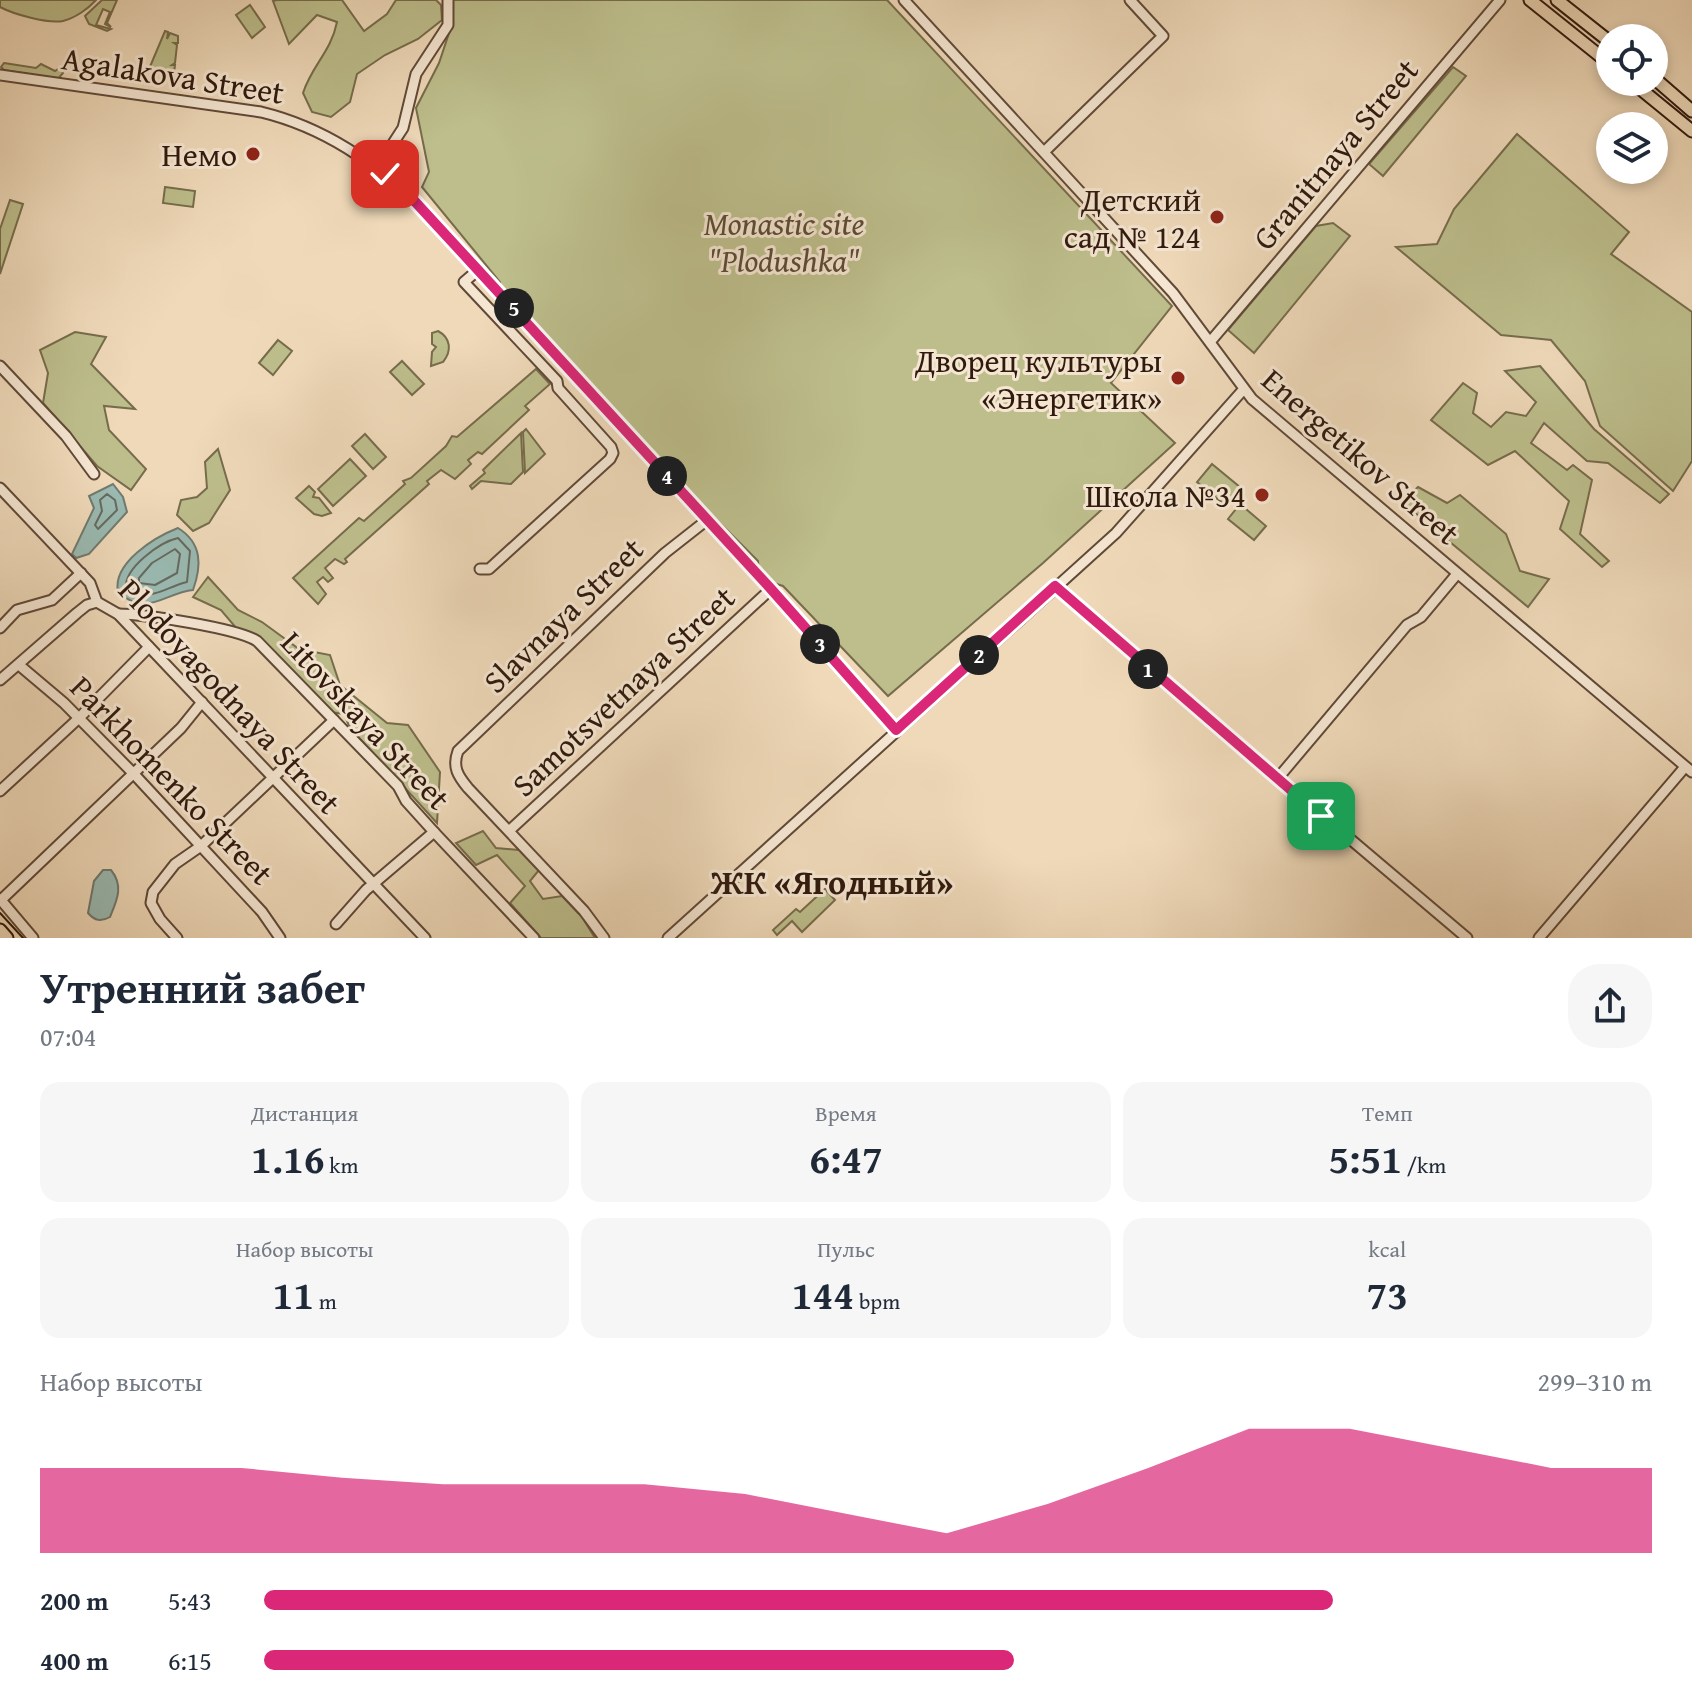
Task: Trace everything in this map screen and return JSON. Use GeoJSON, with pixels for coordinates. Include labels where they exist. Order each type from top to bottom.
{"type":"FeatureCollection","features":[{"type":"Feature","properties":{"kind":"main road"},"geometry":{"type":"LineString","coordinates":[[1530,0],[1596,53]]}},
{"type":"Feature","properties":{"kind":"main road"},"geometry":{"type":"LineString","coordinates":[[1557,0],[1596,31]]}},
{"type":"Feature","properties":{"kind":"main road"},"geometry":{"type":"LineString","coordinates":[[1668,90],[1692,111]]}},
{"type":"Feature","properties":{"kind":"main road"},"geometry":{"type":"LineString","coordinates":[[1649,96],[1692,131]]}},
{"type":"Feature","properties":{"kind":"main road"},"geometry":{"type":"LineString","coordinates":[[0,930],[7,938]]}},
{"type":"Feature","properties":{"kind":"street"},"geometry":{"type":"LineString","coordinates":[[377,168],[403,128],[416,74],[448,25],[448,0]]}},
{"type":"Feature","properties":{"kind":"street","name":"Energetikov Street"},"geometry":{"type":"LineString","coordinates":[[904,0],[1173,293],[1243,390],[1688,769]]}},
{"type":"Feature","properties":{"kind":"street"},"geometry":{"type":"LineString","coordinates":[[1044,152],[1163,36],[1130,0]]}},
{"type":"Feature","properties":{"kind":"street","name":"Granitnaya Street"},"geometry":{"type":"LineString","coordinates":[[1210,342],[1500,0]]}},
{"type":"Feature","properties":{"kind":"street","name":"Agalakova Street"},"geometry":{"type":"LineString","coordinates":[[0,75],[281,116],[347,146],[408,194],[771,589],[896,730]]}},
{"type":"Feature","properties":{"kind":"street"},"geometry":{"type":"LineString","coordinates":[[478,270],[464,282],[557,381],[558,388],[613,453],[489,569],[480,569]]}},
{"type":"Feature","properties":{"kind":"street"},"geometry":{"type":"LineString","coordinates":[[0,366],[66,436],[94,474]]}},
{"type":"Feature","properties":{"kind":"street"},"geometry":{"type":"LineString","coordinates":[[668,938],[1116,533],[1243,390]]}},
{"type":"Feature","properties":{"kind":"street","name":"Plodoyagodnaya Street"},"geometry":{"type":"LineString","coordinates":[[0,488],[94,588],[97,602],[118,614],[422,937]]}},
{"type":"Feature","properties":{"kind":"street","name":"Slavnaya Street"},"geometry":{"type":"LineString","coordinates":[[510,830],[458,776],[455,763],[458,751],[665,553],[707,520]]}},
{"type":"Feature","properties":{"kind":"street"},"geometry":{"type":"LineString","coordinates":[[0,628],[17,610],[52,600],[81,573]]}},
{"type":"Feature","properties":{"kind":"street"},"geometry":{"type":"LineString","coordinates":[[1278,778],[1407,625],[1421,617],[1457,574]]}},
{"type":"Feature","properties":{"kind":"street"},"geometry":{"type":"LineString","coordinates":[[1055,586],[1467,938]]}},
{"type":"Feature","properties":{"kind":"street","name":"Samotsvetnaya Street"},"geometry":{"type":"LineString","coordinates":[[510,830],[771,589]]}},
{"type":"Feature","properties":{"kind":"street"},"geometry":{"type":"LineString","coordinates":[[0,680],[77,613],[97,602]]}},
{"type":"Feature","properties":{"kind":"street","name":"Litovskaya Street"},"geometry":{"type":"LineString","coordinates":[[118,614],[189,623],[250,637],[398,786],[406,801],[534,938]]}},
{"type":"Feature","properties":{"kind":"street"},"geometry":{"type":"LineString","coordinates":[[0,791],[79,718],[149,647]]}},
{"type":"Feature","properties":{"kind":"street","name":"Parkhomenko Street"},"geometry":{"type":"LineString","coordinates":[[19,665],[79,718],[133,773],[262,912],[280,938]]}},
{"type":"Feature","properties":{"kind":"street"},"geometry":{"type":"LineString","coordinates":[[33,938],[1,900],[181,728],[202,702]]}},
{"type":"Feature","properties":{"kind":"street"},"geometry":{"type":"LineString","coordinates":[[177,938],[151,903],[153,892],[175,864],[201,846],[334,720]]}},
{"type":"Feature","properties":{"kind":"street"},"geometry":{"type":"LineString","coordinates":[[1539,938],[1688,769]]}},
{"type":"Feature","properties":{"kind":"street"},"geometry":{"type":"LineString","coordinates":[[510,830],[584,911],[604,938]]}},
{"type":"Feature","properties":{"kind":"street"},"geometry":{"type":"LineString","coordinates":[[336,924],[373,884],[434,832]]}},
{"type":"Feature","properties":{"kind":"green space"},"geometry":{"type":"Polygon","coordinates":[[[0,0],[96,0],[77,15],[57,22],[13,13],[0,7],[0,0]]]}},
{"type":"Feature","properties":{"kind":"green space"},"geometry":{"type":"Polygon","coordinates":[[[102,0],[117,0],[107,23],[111,27],[105,24],[110,12],[103,9],[96,25],[111,29],[107,31],[89,24],[85,16],[102,0]]]}},
{"type":"Feature","properties":{"kind":"green space"},"geometry":{"type":"Polygon","coordinates":[[[342,0],[364,31],[387,14],[396,0],[436,0],[441,5],[442,20],[418,39],[385,55],[357,74],[350,102],[331,117],[312,112],[303,93],[337,22],[317,15],[289,44],[273,1],[342,0]]]}},
{"type":"Feature","properties":{"kind":"green space","name":"Monastic site \"Plodushka\""},"geometry":{"type":"Polygon","coordinates":[[[453,0],[887,0],[1172,306],[1111,383],[1175,443],[1043,563],[888,696],[783,586],[770,582],[759,572],[758,561],[667,469],[500,290],[500,282],[422,187],[429,172],[416,108],[439,63],[453,21],[453,0]]]}},
{"type":"Feature","properties":{"kind":"green space"},"geometry":{"type":"Polygon","coordinates":[[[250,5],[265,27],[252,38],[236,15],[250,5]]]}},
{"type":"Feature","properties":{"kind":"green space"},"geometry":{"type":"Polygon","coordinates":[[[165,31],[168,32],[167,39],[170,33],[178,36],[178,43],[174,43],[177,45],[175,63],[172,65],[175,65],[174,73],[149,69],[165,31]]]}},
{"type":"Feature","properties":{"kind":"green space"},"geometry":{"type":"Polygon","coordinates":[[[4,63],[36,68],[41,64],[55,71],[61,67],[63,73],[58,79],[4,70],[1,67],[4,63]]]}},
{"type":"Feature","properties":{"kind":"green space"},"geometry":{"type":"Polygon","coordinates":[[[1453,67],[1466,76],[1383,176],[1369,164],[1453,67]]]}},
{"type":"Feature","properties":{"kind":"green space"},"geometry":{"type":"Polygon","coordinates":[[[1517,134],[1629,232],[1611,254],[1692,312],[1692,461],[1673,491],[1600,426],[1585,381],[1551,340],[1501,335],[1396,247],[1437,244],[1454,209],[1517,134]]]}},
{"type":"Feature","properties":{"kind":"green space"},"geometry":{"type":"Polygon","coordinates":[[[165,187],[195,191],[193,207],[163,203],[165,187]]]}},
{"type":"Feature","properties":{"kind":"green space"},"geometry":{"type":"Polygon","coordinates":[[[10,200],[23,204],[0,274],[0,229],[10,200]]]}},
{"type":"Feature","properties":{"kind":"green space"},"geometry":{"type":"Polygon","coordinates":[[[1333,223],[1350,236],[1254,353],[1228,330],[1316,226],[1333,223]]]}},
{"type":"Feature","properties":{"kind":"green space"},"geometry":{"type":"Polygon","coordinates":[[[438,331],[446,337],[449,349],[443,362],[431,366],[432,352],[436,347],[432,344],[432,333],[438,331]]]}},
{"type":"Feature","properties":{"kind":"green space"},"geometry":{"type":"Polygon","coordinates":[[[75,332],[106,337],[91,364],[135,409],[104,406],[109,430],[146,469],[131,490],[97,466],[43,403],[48,373],[40,350],[75,332]]]}},
{"type":"Feature","properties":{"kind":"green space"},"geometry":{"type":"Polygon","coordinates":[[[278,340],[292,351],[273,375],[259,363],[278,340]]]}},
{"type":"Feature","properties":{"kind":"green space"},"geometry":{"type":"Polygon","coordinates":[[[402,361],[424,384],[412,395],[390,372],[402,361]]]}},
{"type":"Feature","properties":{"kind":"green space"},"geometry":{"type":"Polygon","coordinates":[[[1540,366],[1594,429],[1669,494],[1660,503],[1608,463],[1587,461],[1544,423],[1531,443],[1567,470],[1573,465],[1592,480],[1580,534],[1609,561],[1602,567],[1560,529],[1569,501],[1515,451],[1488,465],[1431,420],[1463,383],[1477,393],[1473,413],[1491,427],[1506,412],[1526,416],[1536,402],[1505,371],[1540,366]]]}},
{"type":"Feature","properties":{"kind":"green space"},"geometry":{"type":"Polygon","coordinates":[[[536,369],[550,384],[525,406],[529,410],[482,454],[478,452],[468,460],[471,464],[455,479],[441,470],[345,559],[347,562],[344,564],[335,559],[325,568],[333,578],[328,582],[323,577],[317,582],[326,594],[318,604],[293,578],[359,518],[364,521],[405,484],[403,481],[411,478],[446,446],[452,436],[457,437],[536,369]]]}},
{"type":"Feature","properties":{"kind":"green space"},"geometry":{"type":"Polygon","coordinates":[[[526,429],[545,454],[525,473],[523,432],[526,429]]]}},
{"type":"Feature","properties":{"kind":"green space"},"geometry":{"type":"Polygon","coordinates":[[[521,433],[523,472],[511,484],[481,481],[472,489],[470,486],[485,473],[483,470],[521,433]]]}},
{"type":"Feature","properties":{"kind":"green space"},"geometry":{"type":"Polygon","coordinates":[[[365,434],[386,457],[373,469],[352,446],[365,434]]]}},
{"type":"Feature","properties":{"kind":"green space"},"geometry":{"type":"Polygon","coordinates":[[[218,449],[230,490],[209,523],[193,531],[177,515],[181,500],[197,497],[207,488],[205,462],[218,449]]]}},
{"type":"Feature","properties":{"kind":"green space"},"geometry":{"type":"Polygon","coordinates":[[[350,459],[366,476],[333,506],[318,489],[350,459]]]}},
{"type":"Feature","properties":{"kind":"green space"},"geometry":{"type":"Polygon","coordinates":[[[1212,464],[1241,488],[1226,506],[1197,482],[1212,464]]]}},
{"type":"Feature","properties":{"kind":"green space"},"geometry":{"type":"Polygon","coordinates":[[[309,486],[315,492],[313,497],[319,498],[331,513],[322,516],[314,514],[296,498],[309,486]]]}},
{"type":"Feature","properties":{"kind":"green space"},"geometry":{"type":"Polygon","coordinates":[[[1418,487],[1447,503],[1460,495],[1506,534],[1520,571],[1549,579],[1528,607],[1402,502],[1418,487]]]}},
{"type":"Feature","properties":{"kind":"green space"},"geometry":{"type":"Polygon","coordinates":[[[1240,504],[1266,526],[1254,540],[1228,519],[1240,504]]]}},
{"type":"Feature","properties":{"kind":"green space"},"geometry":{"type":"Polygon","coordinates":[[[208,577],[238,610],[262,622],[299,649],[330,655],[340,685],[387,723],[408,725],[440,772],[437,823],[350,728],[344,714],[330,712],[271,648],[237,629],[221,610],[193,597],[208,577]]]}},
{"type":"Feature","properties":{"kind":"green space"},"geometry":{"type":"Polygon","coordinates":[[[483,831],[496,848],[519,850],[539,870],[530,881],[543,899],[562,896],[582,917],[595,938],[541,938],[510,903],[525,886],[497,855],[476,865],[456,843],[483,831]]]}},
{"type":"Feature","properties":{"kind":"green space"},"geometry":{"type":"Polygon","coordinates":[[[825,889],[835,900],[802,932],[792,921],[777,935],[773,930],[796,909],[800,912],[825,889]]]}},
{"type":"Feature","properties":{"kind":"water"},"geometry":{"type":"Polygon","coordinates":[[[113,484],[123,497],[127,512],[89,554],[76,558],[72,554],[94,508],[89,496],[113,484]]]}},
{"type":"Feature","properties":{"kind":"water"},"geometry":{"type":"Polygon","coordinates":[[[178,528],[192,540],[198,555],[198,572],[193,590],[147,604],[128,600],[118,592],[118,581],[128,561],[147,545],[178,528]]]}},
{"type":"Feature","properties":{"kind":"water"},"geometry":{"type":"Polygon","coordinates":[[[103,870],[111,870],[115,876],[118,893],[110,917],[98,920],[88,913],[94,881],[103,870]]]}},
{"type":"Feature","properties":{"kind":"tram line"},"geometry":{"type":"LineString","coordinates":[[0,913],[23,938]]}},
{"type":"Feature","properties":{"kind":"place","name":"Немо"},"geometry":{"type":"Point","coordinates":[253,154]}},
{"type":"Feature","properties":{"kind":"place","name":"Детский сад № 124"},"geometry":{"type":"Point","coordinates":[1217,217]}},
{"type":"Feature","properties":{"kind":"place","name":"Дворец культуры «Энергетик»"},"geometry":{"type":"Point","coordinates":[1178,378]}},
{"type":"Feature","properties":{"kind":"place","name":"Школа №34"},"geometry":{"type":"Point","coordinates":[1262,495]}},
{"type":"Feature","properties":{"kind":"district","name":"ЖК «Ягодный»"},"geometry":{"type":"Point","coordinates":[832,881]}},
{"type":"Feature","properties":{"kind":"route"},"geometry":{"type":"LineString","coordinates":[[385,174],[408,194],[478,270],[896,730],[1055,586],[1321,816]]}}]}
